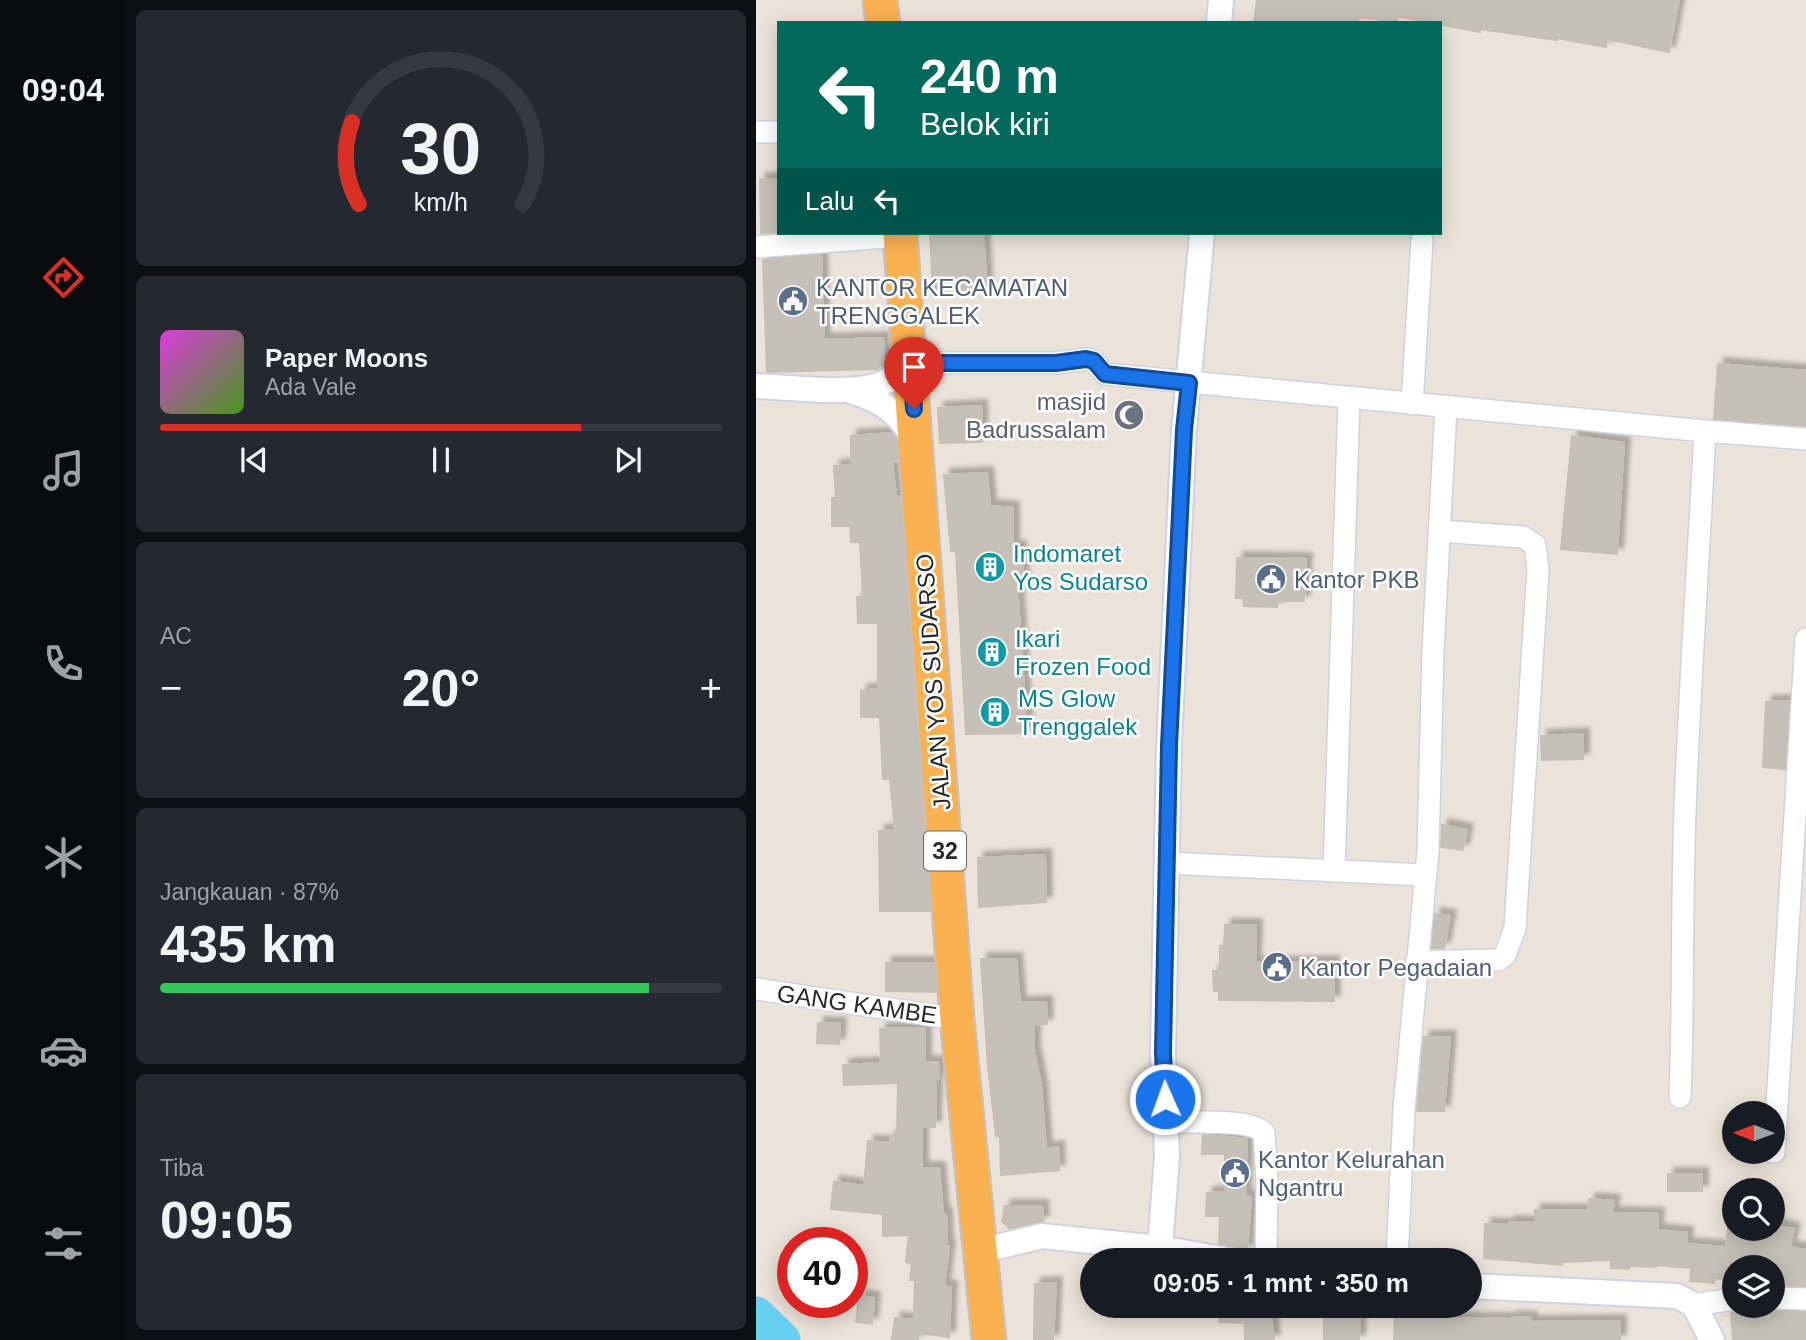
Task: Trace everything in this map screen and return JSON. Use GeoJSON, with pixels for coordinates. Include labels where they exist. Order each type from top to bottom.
{"type":"FeatureCollection","features":[{"type":"Feature","properties":{"kind":"highway"},"geometry":{"type":"LineString","coordinates":[[880,0],[883,21]]}},
{"type":"Feature","properties":{"kind":"highway","name":"JALAN YOS SUDARSO"},"geometry":{"type":"LineString","coordinates":[[900,235],[957,1019],[989,1340]]}},
{"type":"Feature","properties":{"kind":"street"},"geometry":{"type":"LineString","coordinates":[[1219,21],[1221,0]]}},
{"type":"Feature","properties":{"kind":"street"},"geometry":{"type":"LineString","coordinates":[[756,132],[777,132]]}},
{"type":"Feature","properties":{"kind":"street"},"geometry":{"type":"LineString","coordinates":[[756,247],[889,235]]}},
{"type":"Feature","properties":{"kind":"street"},"geometry":{"type":"LineString","coordinates":[[980,1251],[1042,1236],[1160,1248],[1167,1156],[1163,1052],[1166,863],[1183,444],[1202,235]]}},
{"type":"Feature","properties":{"kind":"street"},"geometry":{"type":"LineString","coordinates":[[1412,404],[1422,240]]}},
{"type":"Feature","properties":{"kind":"street"},"geometry":{"type":"LineString","coordinates":[[850,390],[878,385],[891,378],[910,351],[1056,363],[1086,359],[1094,361],[1105,374],[1349,399],[1806,439]]}},
{"type":"Feature","properties":{"kind":"street"},"geometry":{"type":"LineString","coordinates":[[756,381],[850,390],[872,397],[893,411],[909,429],[917,451]]}},
{"type":"Feature","properties":{"kind":"street"},"geometry":{"type":"LineString","coordinates":[[1334,872],[1349,399]]}},
{"type":"Feature","properties":{"kind":"street"},"geometry":{"type":"LineString","coordinates":[[1398,1248],[1404,1109],[1425,875],[1446,406]]}},
{"type":"Feature","properties":{"kind":"street"},"geometry":{"type":"LineString","coordinates":[[1680,1097],[1686,786],[1705,431]]}},
{"type":"Feature","properties":{"kind":"street"},"geometry":{"type":"LineString","coordinates":[[1416,962],[1499,960],[1505,955],[1515,928],[1538,569],[1535,545],[1523,537],[1439,531]]}},
{"type":"Feature","properties":{"kind":"street"},"geometry":{"type":"LineString","coordinates":[[1777,1101],[1806,639]]}},
{"type":"Feature","properties":{"kind":"street"},"geometry":{"type":"LineString","coordinates":[[1166,863],[1425,875]]}},
{"type":"Feature","properties":{"kind":"street","name":"GANG KAMBE"},"geometry":{"type":"LineString","coordinates":[[756,989],[957,1019]]}},
{"type":"Feature","properties":{"kind":"street"},"geometry":{"type":"LineString","coordinates":[[1166,1122],[1251,1126],[1260,1128],[1264,1133],[1267,1180],[1266,1248]]}},
{"type":"Feature","properties":{"kind":"street"},"geometry":{"type":"LineString","coordinates":[[1482,1287],[1677,1296],[1694,1305],[1712,1340]]}},
{"type":"Feature","properties":{"kind":"street"},"geometry":{"type":"LineString","coordinates":[[1785,1298],[1806,1299]]}},
{"type":"Feature","properties":{"kind":"street"},"geometry":{"type":"LineString","coordinates":[[1694,1305],[1722,1302]]}},
{"type":"Feature","properties":{"kind":"building"},"geometry":{"type":"Polygon","coordinates":[[[1257,0],[1679,0],[1669,52],[1607,39],[1606,47],[1557,38],[1480,29],[1480,32],[1442,25],[1442,21],[1423,21],[1397,16],[1396,21],[1359,17],[1358,21],[1254,21],[1257,0]]]}},
{"type":"Feature","properties":{"kind":"building"},"geometry":{"type":"Polygon","coordinates":[[[760,179],[777,179],[777,232],[761,233],[760,179]]]}},
{"type":"Feature","properties":{"kind":"building"},"geometry":{"type":"Polygon","coordinates":[[[930,235],[983,235],[987,289],[933,291],[930,235]]]}},
{"type":"Feature","properties":{"kind":"building","name":"KANTOR KECAMATAN TRENGGALEK"},"geometry":{"type":"Polygon","coordinates":[[[821,255],[824,340],[883,338],[884,363],[877,369],[767,372],[763,260],[821,255]]]}},
{"type":"Feature","properties":{"kind":"building"},"geometry":{"type":"Polygon","coordinates":[[[1718,364],[1806,371],[1806,426],[1714,419],[1718,364]]]}},
{"type":"Feature","properties":{"kind":"building"},"geometry":{"type":"Polygon","coordinates":[[[981,406],[982,442],[940,443],[938,408],[981,406]]]}},
{"type":"Feature","properties":{"kind":"building"},"geometry":{"type":"Polygon","coordinates":[[[892,433],[896,439],[897,462],[892,462],[896,496],[900,496],[930,911],[880,911],[879,831],[895,830],[890,779],[883,779],[880,717],[861,717],[861,691],[878,689],[878,623],[858,623],[857,597],[863,596],[860,542],[851,542],[850,526],[832,526],[832,498],[836,498],[834,466],[851,465],[851,436],[892,433]]]}},
{"type":"Feature","properties":{"kind":"building"},"geometry":{"type":"Polygon","coordinates":[[[1572,436],[1624,443],[1617,554],[1561,549],[1572,436]]]}},
{"type":"Feature","properties":{"kind":"building"},"geometry":{"type":"Polygon","coordinates":[[[987,473],[990,506],[1013,508],[1013,547],[1020,547],[1024,583],[1017,584],[1027,733],[966,734],[956,551],[951,551],[944,475],[987,473]]]}},
{"type":"Feature","properties":{"kind":"building","name":"Kantor PKB"},"geometry":{"type":"Polygon","coordinates":[[[1237,558],[1306,559],[1304,601],[1278,601],[1277,607],[1244,606],[1243,598],[1236,598],[1237,558]]]}},
{"type":"Feature","properties":{"kind":"building"},"geometry":{"type":"Polygon","coordinates":[[[1789,701],[1785,769],[1763,767],[1766,702],[1789,701]]]}},
{"type":"Feature","properties":{"kind":"building"},"geometry":{"type":"Polygon","coordinates":[[[1583,734],[1583,759],[1542,760],[1541,736],[1583,734]]]}},
{"type":"Feature","properties":{"kind":"building"},"geometry":{"type":"Polygon","coordinates":[[[1442,825],[1467,830],[1463,850],[1441,847],[1442,825]]]}},
{"type":"Feature","properties":{"kind":"building"},"geometry":{"type":"Polygon","coordinates":[[[1045,855],[1046,902],[979,907],[978,858],[1045,855]]]}},
{"type":"Feature","properties":{"kind":"building"},"geometry":{"type":"Polygon","coordinates":[[[1435,914],[1450,916],[1444,948],[1432,948],[1435,914]]]}},
{"type":"Feature","properties":{"kind":"building","name":"Kantor Pegadaian"},"geometry":{"type":"Polygon","coordinates":[[[1225,925],[1256,925],[1255,963],[1333,962],[1334,1001],[1219,1000],[1219,991],[1214,991],[1213,971],[1220,971],[1220,946],[1224,946],[1225,925]]]}},
{"type":"Feature","properties":{"kind":"building"},"geometry":{"type":"Polygon","coordinates":[[[981,959],[1016,959],[1020,1003],[1046,1002],[1047,1024],[1034,1025],[1034,1050],[1041,1086],[1046,1149],[1058,1147],[1059,1170],[1001,1175],[1000,1136],[996,1136],[988,1067],[981,959]]]}},
{"type":"Feature","properties":{"kind":"building"},"geometry":{"type":"Polygon","coordinates":[[[886,963],[934,963],[936,992],[886,991],[886,963]]]}},
{"type":"Feature","properties":{"kind":"building"},"geometry":{"type":"Polygon","coordinates":[[[818,1023],[840,1024],[839,1044],[817,1043],[818,1023]]]}},
{"type":"Feature","properties":{"kind":"building"},"geometry":{"type":"Polygon","coordinates":[[[925,1028],[925,1062],[939,1062],[935,1127],[922,1127],[922,1168],[939,1168],[949,1246],[944,1286],[951,1287],[949,1337],[919,1333],[918,1340],[892,1339],[895,1318],[914,1320],[915,1280],[910,1280],[912,1263],[906,1262],[909,1235],[883,1236],[883,1214],[831,1209],[834,1182],[864,1186],[868,1141],[890,1143],[890,1136],[897,1136],[898,1083],[844,1085],[843,1065],[881,1063],[880,1029],[925,1028]]]}},
{"type":"Feature","properties":{"kind":"building"},"geometry":{"type":"Polygon","coordinates":[[[1424,1037],[1450,1037],[1444,1111],[1417,1111],[1424,1037]]]}},
{"type":"Feature","properties":{"kind":"building","name":"Kantor Kelurahan Ngantru"},"geometry":{"type":"Polygon","coordinates":[[[1203,1135],[1247,1139],[1245,1196],[1251,1197],[1247,1248],[1219,1243],[1220,1216],[1206,1216],[1207,1193],[1225,1192],[1225,1154],[1202,1154],[1203,1135]]]}},
{"type":"Feature","properties":{"kind":"building"},"geometry":{"type":"Polygon","coordinates":[[[1668,1174],[1702,1174],[1702,1191],[1668,1191],[1668,1174]]]}},
{"type":"Feature","properties":{"kind":"building"},"geometry":{"type":"Polygon","coordinates":[[[1589,1199],[1614,1201],[1612,1213],[1658,1214],[1657,1230],[1687,1233],[1686,1244],[1726,1247],[1727,1241],[1785,1241],[1785,1227],[1794,1229],[1790,1247],[1806,1250],[1806,1286],[1785,1285],[1785,1255],[1722,1255],[1722,1279],[1715,1278],[1714,1283],[1690,1281],[1691,1268],[1656,1265],[1630,1266],[1629,1269],[1611,1268],[1611,1260],[1562,1262],[1562,1265],[1484,1258],[1485,1224],[1535,1223],[1535,1210],[1588,1211],[1589,1199]]]}},
{"type":"Feature","properties":{"kind":"building"},"geometry":{"type":"Polygon","coordinates":[[[1005,1206],[1042,1206],[1043,1221],[1010,1229],[1002,1221],[1005,1206]]]}},
{"type":"Feature","properties":{"kind":"building"},"geometry":{"type":"Polygon","coordinates":[[[1056,1283],[1053,1340],[1034,1340],[1035,1284],[1056,1283]]]}},
{"type":"Feature","properties":{"kind":"building"},"geometry":{"type":"Polygon","coordinates":[[[868,1297],[874,1298],[872,1324],[856,1322],[856,1318],[868,1318],[868,1297]]]}},
{"type":"Feature","properties":{"kind":"building"},"geometry":{"type":"Polygon","coordinates":[[[1785,1311],[1806,1312],[1806,1340],[1733,1340],[1731,1318],[1785,1318],[1785,1311]]]}},
{"type":"Feature","properties":{"kind":"building"},"geometry":{"type":"Polygon","coordinates":[[[1512,1317],[1531,1318],[1531,1322],[1620,1321],[1620,1340],[1394,1340],[1395,1318],[1512,1317]]]}},
{"type":"Feature","properties":{"kind":"building"},"geometry":{"type":"Polygon","coordinates":[[[1219,1318],[1242,1318],[1242,1323],[1219,1322],[1219,1318]]]}},
{"type":"Feature","properties":{"kind":"building"},"geometry":{"type":"Polygon","coordinates":[[[1244,1318],[1271,1318],[1274,1340],[1245,1340],[1244,1318]]]}},
{"type":"Feature","properties":{"kind":"building"},"geometry":{"type":"Polygon","coordinates":[[[1324,1318],[1360,1318],[1359,1340],[1324,1340],[1324,1318]]]}},
{"type":"Feature","properties":{"kind":"waterway"},"geometry":{"type":"LineString","coordinates":[[756,1315],[782,1340]]}},
{"type":"Feature","properties":{"kind":"place","name":"KANTOR KECAMATAN TRENGGALEK"},"geometry":{"type":"Point","coordinates":[793,301]}},
{"type":"Feature","properties":{"kind":"place","name":"masjid Badrussalam"},"geometry":{"type":"Point","coordinates":[1129,415]}},
{"type":"Feature","properties":{"kind":"place","name":"Indomaret Yos Sudarso"},"geometry":{"type":"Point","coordinates":[990,567]}},
{"type":"Feature","properties":{"kind":"place","name":"Kantor PKB"},"geometry":{"type":"Point","coordinates":[1271,579]}},
{"type":"Feature","properties":{"kind":"place","name":"Ikari Frozen Food"},"geometry":{"type":"Point","coordinates":[992,652]}},
{"type":"Feature","properties":{"kind":"place","name":"MS Glow Trenggalek"},"geometry":{"type":"Point","coordinates":[995,712]}},
{"type":"Feature","properties":{"kind":"place","name":"Kantor Pegadaian"},"geometry":{"type":"Point","coordinates":[1277,967]}},
{"type":"Feature","properties":{"kind":"place","name":"Kantor Kelurahan Ngantru"},"geometry":{"type":"Point","coordinates":[1235,1173]}},
{"type":"Feature","properties":{"kind":"route"},"geometry":{"type":"LineString","coordinates":[[914,409],[911,363],[1056,363],[1086,359],[1094,361],[1105,374],[1189,383],[1184,430],[1169,746],[1163,1052],[1165,1099]]}}]}
